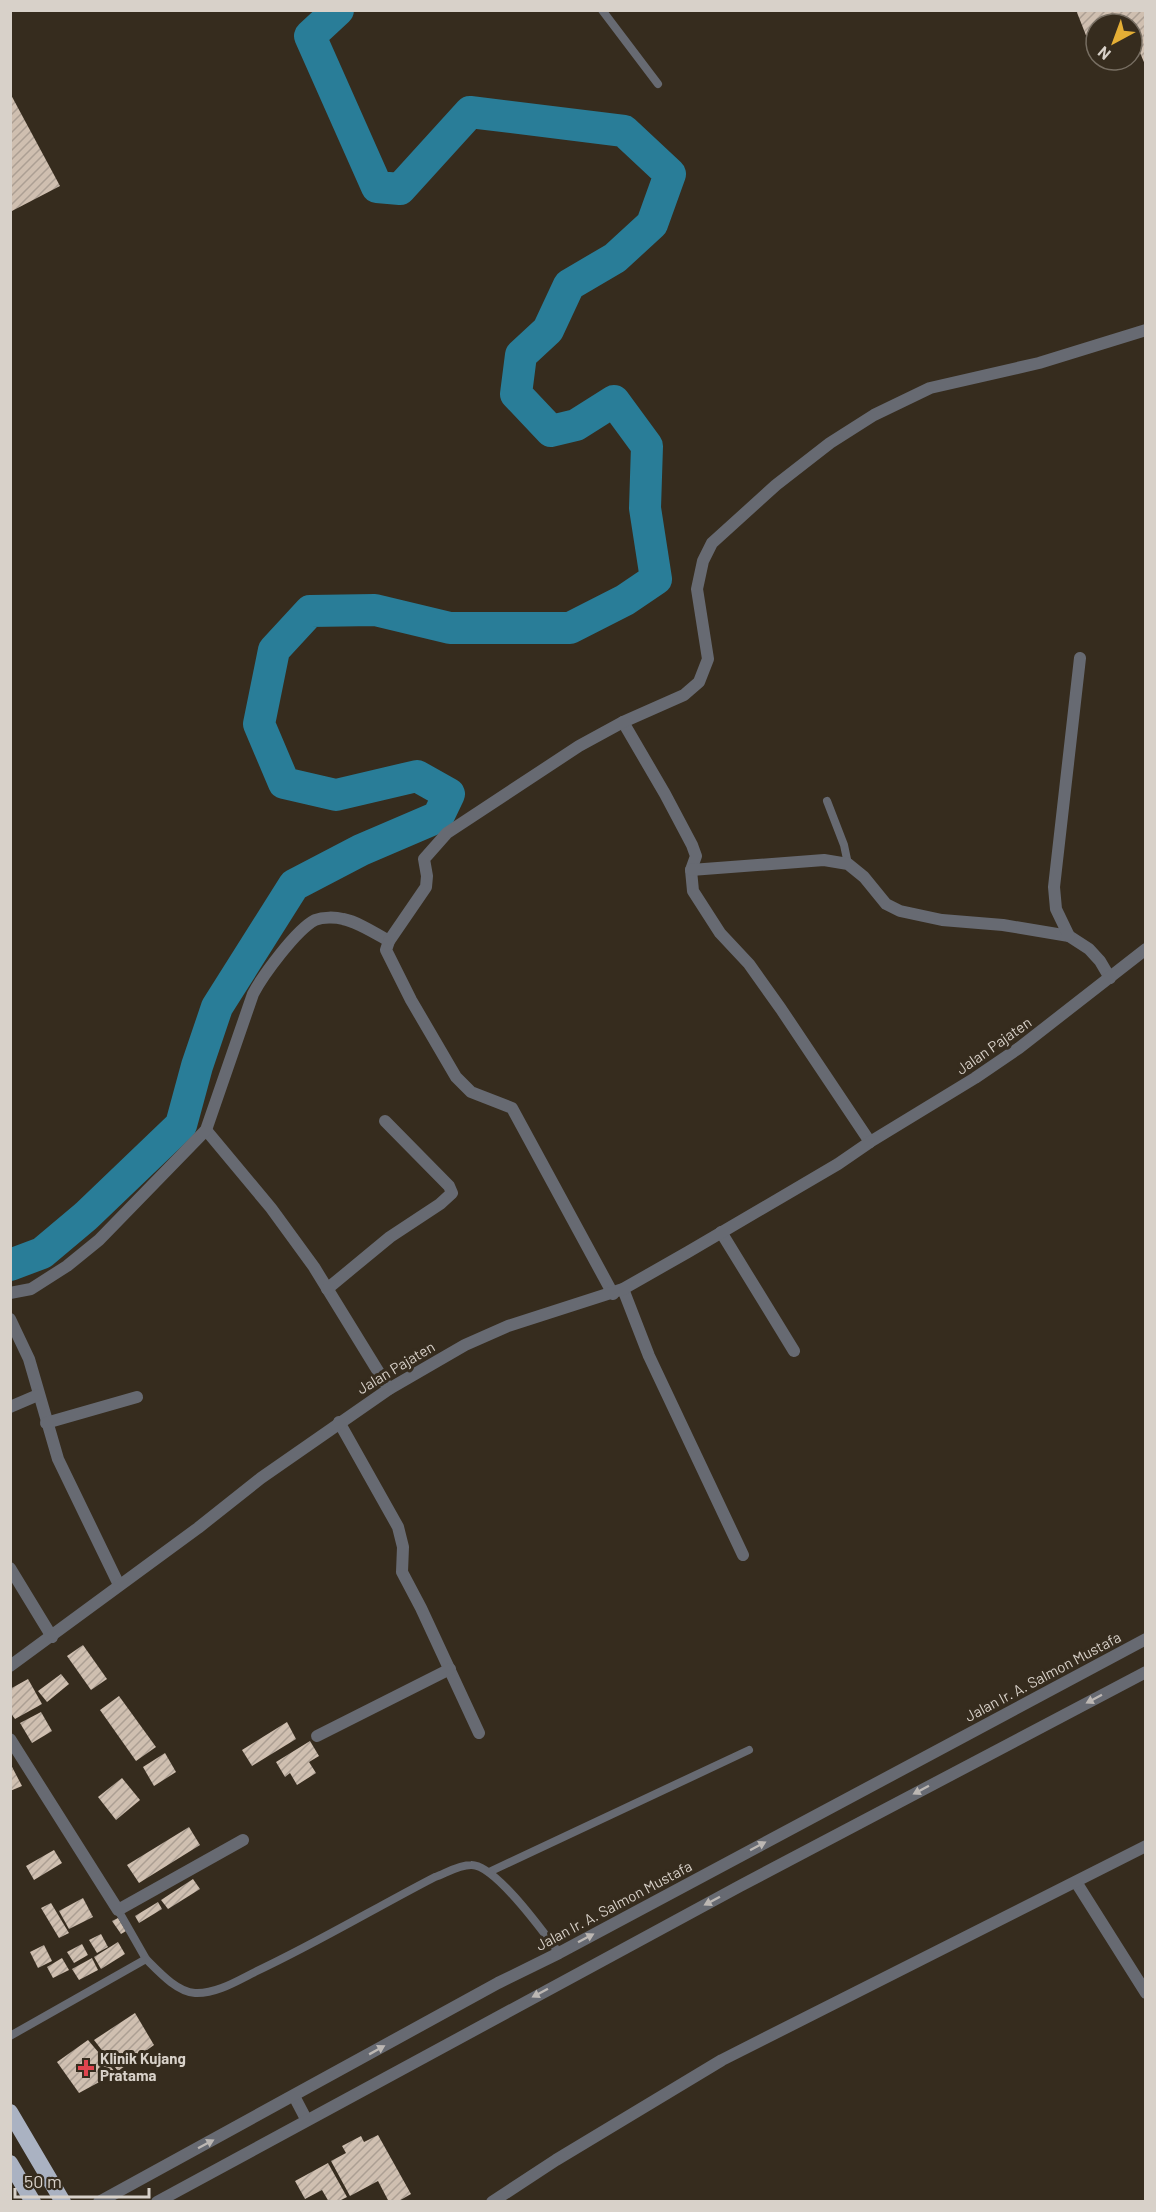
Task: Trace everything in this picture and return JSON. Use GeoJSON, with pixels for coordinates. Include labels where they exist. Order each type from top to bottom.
{"type":"FeatureCollection","features":[{"type":"Feature","properties":{"kind":"highway"},"geometry":{"type":"LineString","coordinates":[[10,2112],[63,2202]]}},
{"type":"Feature","properties":{"kind":"highway"},"geometry":{"type":"LineString","coordinates":[[10,2163],[33,2202]]}},
{"type":"Feature","properties":{"kind":"street"},"geometry":{"type":"LineString","coordinates":[[743,1555],[618,1291],[512,1108],[471,1092],[456,1077],[411,1000],[386,950],[388,941],[426,887],[424,859],[447,833],[579,746],[623,722],[684,695],[699,682],[708,659],[697,589],[704,561],[712,543],[776,485],[830,442],[874,415],[930,388],[1039,363],[1146,330]]}},
{"type":"Feature","properties":{"kind":"street"},"geometry":{"type":"LineString","coordinates":[[1069,936],[1056,909],[1054,887],[1080,658]]}},
{"type":"Feature","properties":{"kind":"street"},"geometry":{"type":"LineString","coordinates":[[623,722],[692,845],[696,856],[691,870],[693,891],[720,933],[749,964],[762,982],[870,1142]]}},
{"type":"Feature","properties":{"kind":"street"},"geometry":{"type":"LineString","coordinates":[[691,870],[824,860],[848,864],[864,877],[886,904],[900,911],[942,920],[1003,925],[1069,936],[1089,949],[1100,961],[1110,978]]}},
{"type":"Feature","properties":{"kind":"street"},"geometry":{"type":"LineString","coordinates":[[10,1293],[31,1289],[99,1240],[206,1130],[253,994],[262,978],[300,932],[317,920],[338,918],[345,919],[388,941]]}},
{"type":"Feature","properties":{"kind":"street","name":"Jalan Pajaten"},"geometry":{"type":"LineString","coordinates":[[10,1666],[198,1528],[261,1478],[389,1389],[465,1345],[508,1326],[618,1291],[722,1232],[838,1164],[975,1078],[1019,1048],[1146,949]]}},
{"type":"Feature","properties":{"kind":"street"},"geometry":{"type":"LineString","coordinates":[[327,1289],[390,1237],[440,1204],[452,1193],[449,1186],[385,1121]]}},
{"type":"Feature","properties":{"kind":"street"},"geometry":{"type":"LineString","coordinates":[[206,1130],[271,1208],[327,1289],[389,1389]]}},
{"type":"Feature","properties":{"kind":"street"},"geometry":{"type":"LineString","coordinates":[[722,1232],[794,1351]]}},
{"type":"Feature","properties":{"kind":"street"},"geometry":{"type":"LineString","coordinates":[[10,1319],[29,1359],[58,1459],[119,1585]]}},
{"type":"Feature","properties":{"kind":"street"},"geometry":{"type":"LineString","coordinates":[[10,1407],[38,1395]]}},
{"type":"Feature","properties":{"kind":"street"},"geometry":{"type":"LineString","coordinates":[[46,1423],[137,1397]]}},
{"type":"Feature","properties":{"kind":"street"},"geometry":{"type":"LineString","coordinates":[[339,1422],[398,1527],[403,1547],[402,1572],[479,1733]]}},
{"type":"Feature","properties":{"kind":"street"},"geometry":{"type":"LineString","coordinates":[[10,1568],[52,1637]]}},
{"type":"Feature","properties":{"kind":"street","name":"Jalan Ir. A. Salmon Mustafa"},"geometry":{"type":"LineString","coordinates":[[99,2202],[498,1983],[559,1953],[1146,1639]]}},
{"type":"Feature","properties":{"kind":"street"},"geometry":{"type":"LineString","coordinates":[[317,1736],[450,1669]]}},
{"type":"Feature","properties":{"kind":"street"},"geometry":{"type":"LineString","coordinates":[[157,2202],[306,2119],[740,1886],[1146,1672]]}},
{"type":"Feature","properties":{"kind":"street"},"geometry":{"type":"LineString","coordinates":[[10,1739],[118,1910],[243,1840]]}},
{"type":"Feature","properties":{"kind":"street"},"geometry":{"type":"LineString","coordinates":[[492,2202],[556,2160],[722,2060],[1146,1846]]}},
{"type":"Feature","properties":{"kind":"street"},"geometry":{"type":"LineString","coordinates":[[1076,1882],[1146,1993]]}},
{"type":"Feature","properties":{"kind":"street"},"geometry":{"type":"LineString","coordinates":[[294,2096],[306,2119]]}},
{"type":"Feature","properties":{"kind":"lane"},"geometry":{"type":"LineString","coordinates":[[602,10],[658,84]]}},
{"type":"Feature","properties":{"kind":"lane"},"geometry":{"type":"LineString","coordinates":[[827,801],[844,846],[848,864]]}},
{"type":"Feature","properties":{"kind":"lane"},"geometry":{"type":"LineString","coordinates":[[489,1872],[748,1750]]}},
{"type":"Feature","properties":{"kind":"lane"},"geometry":{"type":"LineString","coordinates":[[118,1910],[146,1959],[158,1971],[187,1992],[197,1993],[219,1989],[292,1954],[435,1877],[472,1865],[489,1872],[524,1909],[559,1953]]}},
{"type":"Feature","properties":{"kind":"lane"},"geometry":{"type":"LineString","coordinates":[[10,2036],[146,1959]]}},
{"type":"Feature","properties":{"kind":"building"},"geometry":{"type":"Polygon","coordinates":[[[1076,10],[1146,10],[1146,67],[1144,62],[1144,12],[1084,12],[1084,30],[1076,10]]]}},
{"type":"Feature","properties":{"kind":"building"},"geometry":{"type":"Polygon","coordinates":[[[10,93],[60,186],[10,212],[10,93]]]}},
{"type":"Feature","properties":{"kind":"building"},"geometry":{"type":"Polygon","coordinates":[[[83,1645],[107,1679],[91,1690],[67,1656],[83,1645]]]}},
{"type":"Feature","properties":{"kind":"building"},"geometry":{"type":"Polygon","coordinates":[[[61,1674],[69,1684],[47,1702],[38,1691],[61,1674]]]}},
{"type":"Feature","properties":{"kind":"building"},"geometry":{"type":"Polygon","coordinates":[[[28,1679],[42,1704],[15,1719],[10,1712],[10,1689],[28,1679]]]}},
{"type":"Feature","properties":{"kind":"building"},"geometry":{"type":"Polygon","coordinates":[[[119,1696],[156,1747],[136,1761],[100,1710],[119,1696]]]}},
{"type":"Feature","properties":{"kind":"building"},"geometry":{"type":"Polygon","coordinates":[[[41,1712],[52,1731],[32,1743],[20,1723],[41,1712]]]}},
{"type":"Feature","properties":{"kind":"building"},"geometry":{"type":"Polygon","coordinates":[[[287,1722],[296,1739],[252,1766],[242,1750],[287,1722]]]}},
{"type":"Feature","properties":{"kind":"building"},"geometry":{"type":"Polygon","coordinates":[[[310,1741],[319,1756],[309,1762],[316,1773],[297,1785],[290,1773],[285,1777],[276,1762],[310,1741]]]}},
{"type":"Feature","properties":{"kind":"building"},"geometry":{"type":"Polygon","coordinates":[[[165,1753],[176,1772],[154,1786],[143,1767],[165,1753]]]}},
{"type":"Feature","properties":{"kind":"building"},"geometry":{"type":"Polygon","coordinates":[[[10,1763],[22,1786],[10,1791],[10,1763]]]}},
{"type":"Feature","properties":{"kind":"building"},"geometry":{"type":"Polygon","coordinates":[[[122,1778],[140,1800],[116,1820],[98,1797],[122,1778]]]}},
{"type":"Feature","properties":{"kind":"building"},"geometry":{"type":"Polygon","coordinates":[[[189,1827],[200,1845],[139,1883],[127,1865],[189,1827]]]}},
{"type":"Feature","properties":{"kind":"building"},"geometry":{"type":"Polygon","coordinates":[[[54,1850],[62,1863],[34,1880],[26,1866],[54,1850]]]}},
{"type":"Feature","properties":{"kind":"building"},"geometry":{"type":"Polygon","coordinates":[[[193,1879],[200,1889],[168,1909],[161,1900],[193,1879]]]}},
{"type":"Feature","properties":{"kind":"building"},"geometry":{"type":"Polygon","coordinates":[[[83,1898],[93,1917],[69,1929],[59,1911],[83,1898]]]}},
{"type":"Feature","properties":{"kind":"building"},"geometry":{"type":"Polygon","coordinates":[[[158,1902],[162,1909],[139,1923],[135,1916],[158,1902]]]}},
{"type":"Feature","properties":{"kind":"building"},"geometry":{"type":"Polygon","coordinates":[[[51,1903],[69,1933],[59,1938],[41,1908],[51,1903]]]}},
{"type":"Feature","properties":{"kind":"building"},"geometry":{"type":"Polygon","coordinates":[[[118,1918],[126,1931],[121,1934],[112,1921],[118,1918]]]}},
{"type":"Feature","properties":{"kind":"building"},"geometry":{"type":"Polygon","coordinates":[[[101,1934],[108,1947],[97,1953],[89,1940],[101,1934]]]}},
{"type":"Feature","properties":{"kind":"building"},"geometry":{"type":"Polygon","coordinates":[[[118,1942],[125,1954],[101,1969],[94,1957],[118,1942]]]}},
{"type":"Feature","properties":{"kind":"building"},"geometry":{"type":"Polygon","coordinates":[[[82,1944],[88,1955],[74,1963],[67,1952],[82,1944]]]}},
{"type":"Feature","properties":{"kind":"building"},"geometry":{"type":"Polygon","coordinates":[[[44,1945],[52,1961],[38,1968],[30,1952],[44,1945]]]}},
{"type":"Feature","properties":{"kind":"building"},"geometry":{"type":"Polygon","coordinates":[[[62,1958],[69,1970],[53,1978],[47,1967],[62,1958]]]}},
{"type":"Feature","properties":{"kind":"building"},"geometry":{"type":"Polygon","coordinates":[[[92,1958],[98,1970],[79,1980],[72,1969],[92,1958]]]}},
{"type":"Feature","properties":{"kind":"building"},"geometry":{"type":"Polygon","coordinates":[[[135,2013],[154,2045],[118,2071],[94,2040],[135,2013]]]}},
{"type":"Feature","properties":{"kind":"building","name":"Klinik Kujang Pratama"},"geometry":{"type":"Polygon","coordinates":[[[88,2040],[116,2073],[79,2093],[57,2062],[88,2040]]]}},
{"type":"Feature","properties":{"kind":"building"},"geometry":{"type":"Polygon","coordinates":[[[378,2135],[411,2194],[397,2202],[389,2202],[378,2181],[350,2196],[331,2161],[346,2153],[342,2146],[361,2136],[364,2142],[378,2135]]]}},
{"type":"Feature","properties":{"kind":"building"},"geometry":{"type":"Polygon","coordinates":[[[328,2163],[347,2197],[337,2202],[329,2202],[322,2190],[305,2199],[295,2181],[328,2163]]]}},
{"type":"Feature","properties":{"kind":"waterway"},"geometry":{"type":"LineString","coordinates":[[10,1265],[42,1253],[86,1216],[181,1125],[197,1066],[217,1007],[294,885],[361,850],[438,817],[449,794],[417,776],[336,795],[284,783],[259,724],[274,650],[310,611],[375,610],[450,628],[570,628],[625,600],[656,579],[645,508],[647,446],[614,401],[576,425],[551,431],[516,394],[521,355],[548,330],[569,285],[615,258],[652,224],[670,174],[624,131],[470,112],[400,189],[377,187],[310,36],[338,10]]}},
{"type":"Feature","properties":{"kind":"place","name":"Klinik Kujang Pratama"},"geometry":{"type":"Point","coordinates":[86,2068]}}]}
